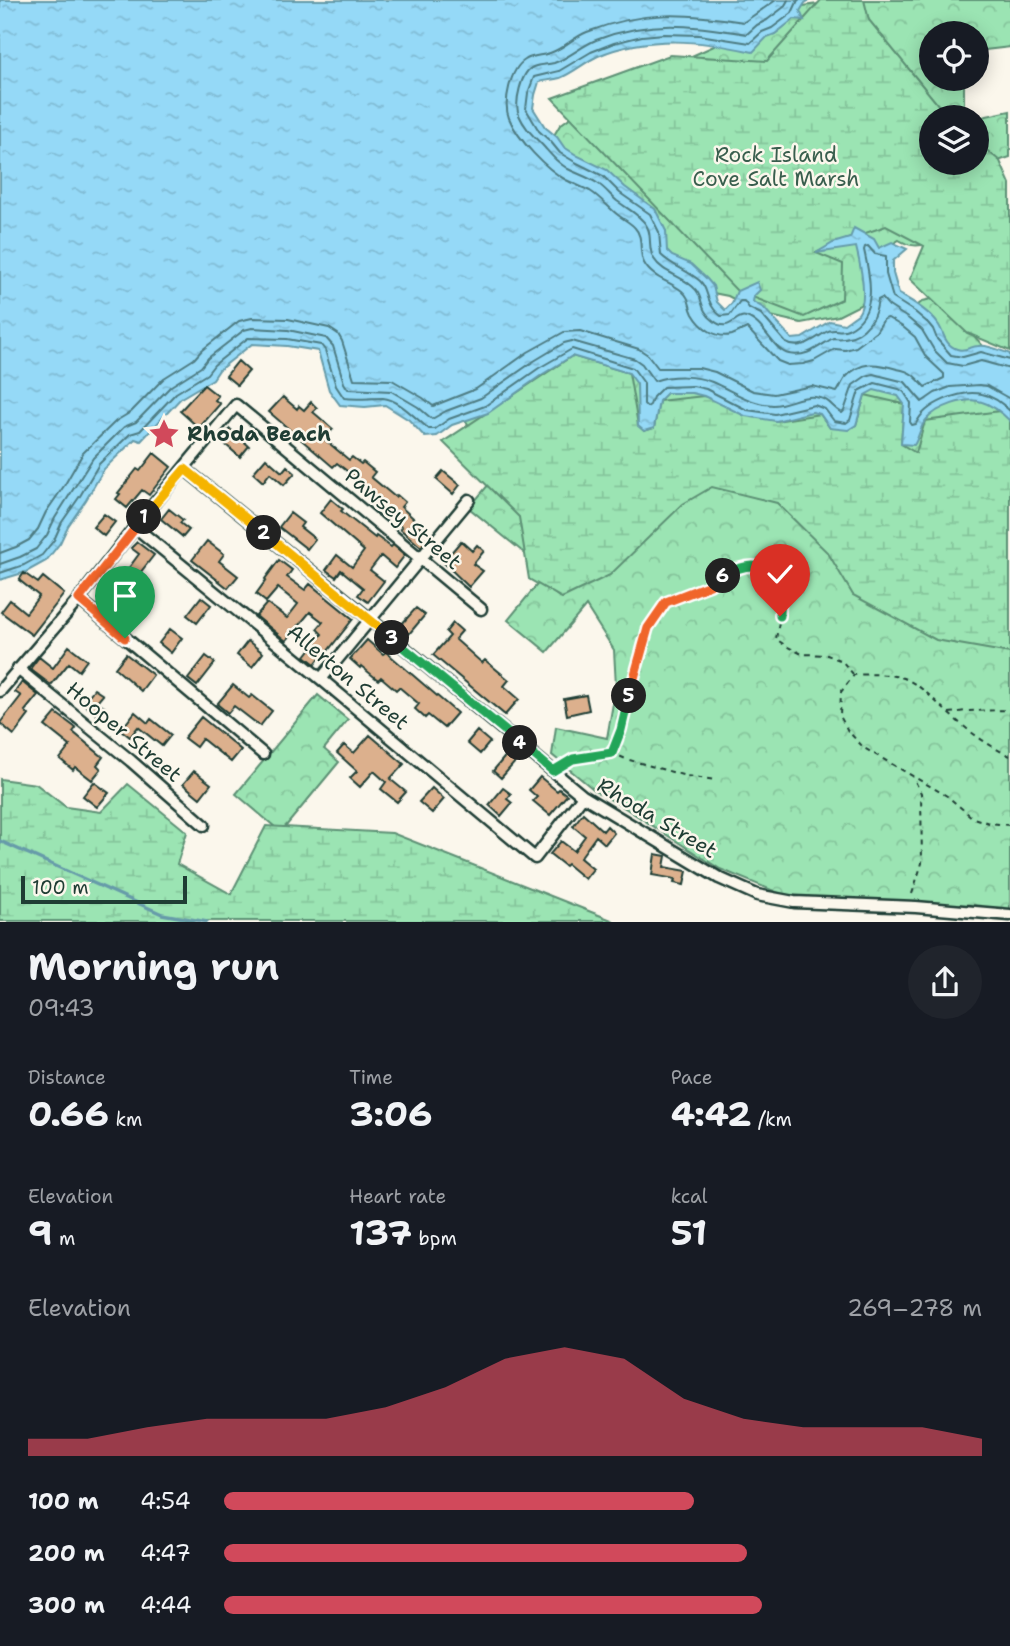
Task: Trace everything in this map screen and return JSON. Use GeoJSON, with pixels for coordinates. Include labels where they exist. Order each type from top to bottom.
{"type":"FeatureCollection","features":[{"type":"Feature","properties":{"kind":"street","name":"Pawsey Street"},"geometry":{"type":"LineString","coordinates":[[185,469],[236,405],[481,609]]}},
{"type":"Feature","properties":{"kind":"street"},"geometry":{"type":"LineString","coordinates":[[0,691],[185,469]]}},
{"type":"Feature","properties":{"kind":"street","name":"Rhoda Street"},"geometry":{"type":"LineString","coordinates":[[185,469],[583,796],[719,878],[757,895],[794,902],[898,906],[1010,915]]}},
{"type":"Feature","properties":{"kind":"street"},"geometry":{"type":"LineString","coordinates":[[321,679],[469,500]]}},
{"type":"Feature","properties":{"kind":"street","name":"Allerton Street"},"geometry":{"type":"LineString","coordinates":[[135,527],[535,858],[583,796]]}},
{"type":"Feature","properties":{"kind":"street"},"geometry":{"type":"LineString","coordinates":[[79,599],[263,754]]}},
{"type":"Feature","properties":{"kind":"street","name":"Hooper Street"},"geometry":{"type":"LineString","coordinates":[[18,669],[131,761],[204,825]]}},
{"type":"Feature","properties":{"kind":"path"},"geometry":{"type":"LineString","coordinates":[[612,753],[621,730],[648,628],[666,602],[710,585],[747,565],[760,565],[767,570],[780,592],[776,639],[802,654],[827,655],[842,661],[854,675]]}},
{"type":"Feature","properties":{"kind":"path"},"geometry":{"type":"LineString","coordinates":[[854,675],[877,674],[908,680],[980,737],[1010,756]]}},
{"type":"Feature","properties":{"kind":"path"},"geometry":{"type":"LineString","coordinates":[[854,675],[841,692],[840,716],[848,731],[864,748],[954,801],[973,818],[1010,825]]}},
{"type":"Feature","properties":{"kind":"path"},"geometry":{"type":"LineString","coordinates":[[948,713],[1010,710]]}},
{"type":"Feature","properties":{"kind":"path"},"geometry":{"type":"LineString","coordinates":[[553,771],[573,759],[612,753],[686,776],[716,780]]}},
{"type":"Feature","properties":{"kind":"path"},"geometry":{"type":"LineString","coordinates":[[898,906],[912,895],[922,863],[921,793],[913,778]]}},
{"type":"Feature","properties":{"kind":"green space","name":"Rock Island Cove Salt Marsh"},"geometry":{"type":"Polygon","coordinates":[[[821,0],[864,0],[869,20],[919,81],[919,91],[927,91],[938,105],[919,105],[919,175],[989,175],[989,152],[1000,161],[1010,184],[1010,351],[967,333],[910,279],[924,246],[886,226],[836,243],[816,253],[843,264],[842,299],[804,317],[737,291],[552,98],[670,55],[767,61],[821,0]]]}},
{"type":"Feature","properties":{"kind":"green space","name":"Rock Island Cove Salt Marsh"},"geometry":{"type":"Polygon","coordinates":[[[848,0],[1010,0],[1010,47],[989,50],[989,21],[919,21],[919,91],[964,91],[964,105],[919,105],[919,175],[981,175],[930,244],[914,245],[899,240],[886,248],[868,296],[860,305],[838,316],[801,323],[762,314],[728,296],[688,288],[553,137],[560,125],[579,111],[674,64],[803,6],[848,0]]]}},
{"type":"Feature","properties":{"kind":"green space","name":"Rock Island Cove Salt Marsh"},"geometry":{"type":"Polygon","coordinates":[[[1010,111],[1010,157],[989,164],[989,115],[1010,111]]]}},
{"type":"Feature","properties":{"kind":"green space"},"geometry":{"type":"Polygon","coordinates":[[[935,298],[950,308],[1010,377],[1010,910],[871,900],[796,900],[720,869],[598,793],[552,755],[556,727],[607,738],[616,686],[614,650],[586,606],[547,652],[508,620],[540,581],[559,597],[567,588],[469,508],[499,472],[451,398],[557,361],[621,345],[775,342],[820,337],[895,307],[918,305],[935,298]]]}},
{"type":"Feature","properties":{"kind":"green space"},"geometry":{"type":"Polygon","coordinates":[[[572,356],[629,373],[638,425],[644,431],[654,428],[659,401],[704,396],[776,421],[820,414],[830,428],[856,425],[865,395],[904,404],[901,444],[916,453],[925,421],[1000,411],[1010,417],[1010,653],[936,640],[853,595],[828,553],[777,503],[712,487],[683,504],[610,575],[562,598],[529,579],[519,517],[443,442],[572,356]]]}},
{"type":"Feature","properties":{"kind":"green space"},"geometry":{"type":"Polygon","coordinates":[[[318,695],[348,720],[324,749],[339,762],[281,832],[236,794],[318,695]]]}},
{"type":"Feature","properties":{"kind":"green space"},"geometry":{"type":"Polygon","coordinates":[[[0,779],[36,784],[66,807],[101,812],[128,784],[187,832],[177,864],[231,894],[266,826],[392,833],[614,921],[0,921],[0,779]]]}},
{"type":"Feature","properties":{"kind":"water"},"geometry":{"type":"Polygon","coordinates":[[[0,0],[810,0],[800,11],[804,20],[794,19],[767,37],[753,52],[694,42],[655,42],[617,49],[598,56],[560,78],[539,82],[533,108],[545,127],[564,147],[607,170],[655,209],[666,231],[667,251],[691,264],[707,279],[713,286],[717,302],[725,310],[732,303],[737,291],[757,282],[760,290],[754,296],[753,302],[764,308],[792,339],[802,338],[830,321],[844,324],[858,314],[861,308],[863,281],[856,247],[816,253],[833,243],[850,238],[854,228],[874,239],[879,248],[892,242],[907,249],[893,261],[893,273],[899,294],[930,315],[953,347],[963,350],[986,346],[1010,354],[1010,421],[986,403],[968,400],[944,407],[931,415],[924,423],[914,445],[901,444],[904,404],[898,396],[874,390],[865,395],[856,425],[848,430],[830,428],[820,414],[812,412],[776,421],[745,416],[704,396],[667,393],[659,401],[654,428],[644,431],[638,426],[637,384],[629,373],[572,356],[488,413],[452,425],[437,436],[425,437],[409,420],[385,405],[340,405],[329,390],[318,351],[252,344],[219,370],[213,379],[181,398],[141,441],[135,439],[104,469],[60,543],[46,561],[26,572],[0,580],[0,0]]]}},
{"type":"Feature","properties":{"kind":"building"},"geometry":{"type":"Polygon","coordinates":[[[238,361],[249,371],[237,385],[226,376],[238,361]]]}},
{"type":"Feature","properties":{"kind":"building"},"geometry":{"type":"Polygon","coordinates":[[[204,385],[218,396],[215,400],[220,404],[199,428],[180,411],[204,385]]]}},
{"type":"Feature","properties":{"kind":"building"},"geometry":{"type":"Polygon","coordinates":[[[283,397],[297,409],[299,406],[304,410],[311,402],[317,408],[313,412],[333,429],[324,439],[349,460],[352,457],[361,464],[363,462],[375,472],[371,477],[405,502],[401,507],[421,525],[416,531],[426,540],[421,547],[363,493],[367,489],[352,475],[337,463],[333,467],[269,412],[283,397]]]}},
{"type":"Feature","properties":{"kind":"building"},"geometry":{"type":"Polygon","coordinates":[[[230,429],[249,446],[240,457],[220,440],[230,429]]]}},
{"type":"Feature","properties":{"kind":"building"},"geometry":{"type":"Polygon","coordinates":[[[154,453],[171,467],[149,495],[142,490],[127,508],[116,499],[120,494],[118,493],[154,453]]]}},
{"type":"Feature","properties":{"kind":"building"},"geometry":{"type":"Polygon","coordinates":[[[266,458],[282,472],[287,466],[295,473],[284,485],[270,473],[263,482],[253,473],[266,458]]]}},
{"type":"Feature","properties":{"kind":"building"},"geometry":{"type":"Polygon","coordinates":[[[443,471],[460,485],[453,494],[436,479],[443,471]]]}},
{"type":"Feature","properties":{"kind":"building"},"geometry":{"type":"Polygon","coordinates":[[[331,499],[343,509],[341,511],[375,538],[376,536],[391,547],[393,545],[405,555],[395,568],[381,556],[370,570],[384,581],[368,602],[358,595],[363,588],[341,570],[336,577],[326,570],[337,555],[352,567],[364,551],[320,513],[331,499]]]}},
{"type":"Feature","properties":{"kind":"building"},"geometry":{"type":"Polygon","coordinates":[[[169,509],[183,520],[180,523],[189,530],[183,537],[161,519],[169,509]]]}},
{"type":"Feature","properties":{"kind":"building"},"geometry":{"type":"Polygon","coordinates":[[[290,513],[303,523],[300,527],[315,539],[307,549],[279,527],[290,513]]]}},
{"type":"Feature","properties":{"kind":"building"},"geometry":{"type":"Polygon","coordinates":[[[104,514],[115,522],[104,536],[93,527],[104,514]]]}},
{"type":"Feature","properties":{"kind":"building"},"geometry":{"type":"Polygon","coordinates":[[[207,541],[224,554],[219,561],[238,576],[228,588],[192,560],[207,541]]]}},
{"type":"Feature","properties":{"kind":"building"},"geometry":{"type":"Polygon","coordinates":[[[461,541],[472,551],[477,545],[484,551],[473,564],[483,571],[469,587],[443,562],[461,541]]]}},
{"type":"Feature","properties":{"kind":"building"},"geometry":{"type":"Polygon","coordinates":[[[137,542],[154,555],[133,582],[140,587],[135,594],[141,599],[136,606],[114,588],[139,554],[131,548],[137,542]]]}},
{"type":"Feature","properties":{"kind":"building"},"geometry":{"type":"Polygon","coordinates":[[[279,560],[292,570],[287,577],[305,590],[310,584],[353,619],[315,664],[305,656],[322,634],[317,629],[323,622],[310,612],[286,641],[256,616],[267,603],[287,618],[298,604],[278,588],[266,602],[256,594],[279,560]]]}},
{"type":"Feature","properties":{"kind":"building"},"geometry":{"type":"Polygon","coordinates":[[[24,573],[38,583],[43,577],[64,594],[32,635],[1,612],[10,600],[26,613],[39,596],[19,580],[24,573]]]}},
{"type":"Feature","properties":{"kind":"building"},"geometry":{"type":"Polygon","coordinates":[[[201,597],[211,605],[197,623],[187,615],[201,597]]]}},
{"type":"Feature","properties":{"kind":"building"},"geometry":{"type":"Polygon","coordinates":[[[416,608],[425,615],[409,634],[400,626],[416,608]]]}},
{"type":"Feature","properties":{"kind":"building"},"geometry":{"type":"Polygon","coordinates":[[[453,623],[462,631],[455,639],[482,663],[485,660],[509,680],[504,686],[519,699],[505,715],[433,655],[450,636],[446,632],[453,623]]]}},
{"type":"Feature","properties":{"kind":"building"},"geometry":{"type":"Polygon","coordinates":[[[170,629],[182,638],[171,653],[159,643],[170,629]]]}},
{"type":"Feature","properties":{"kind":"building"},"geometry":{"type":"Polygon","coordinates":[[[367,640],[383,654],[386,652],[457,713],[444,728],[428,715],[425,718],[415,709],[419,704],[399,687],[396,690],[381,677],[378,680],[350,659],[367,640]]]}},
{"type":"Feature","properties":{"kind":"building"},"geometry":{"type":"Polygon","coordinates":[[[248,641],[263,653],[252,667],[237,655],[248,641]]]}},
{"type":"Feature","properties":{"kind":"building"},"geometry":{"type":"Polygon","coordinates":[[[69,646],[87,660],[79,671],[69,663],[51,685],[30,669],[39,657],[53,668],[69,646]]]}},
{"type":"Feature","properties":{"kind":"building"},"geometry":{"type":"Polygon","coordinates":[[[126,654],[153,675],[141,691],[115,668],[126,654]]]}},
{"type":"Feature","properties":{"kind":"building"},"geometry":{"type":"Polygon","coordinates":[[[206,656],[215,663],[197,686],[188,679],[206,656]]]}},
{"type":"Feature","properties":{"kind":"building"},"geometry":{"type":"Polygon","coordinates":[[[22,682],[38,695],[25,711],[29,715],[14,735],[0,723],[21,696],[15,692],[22,682]]]}},
{"type":"Feature","properties":{"kind":"building"},"geometry":{"type":"Polygon","coordinates":[[[233,685],[249,698],[252,695],[272,711],[260,726],[234,706],[228,713],[217,704],[233,685]]]}},
{"type":"Feature","properties":{"kind":"building"},"geometry":{"type":"Polygon","coordinates":[[[94,689],[103,695],[97,702],[104,707],[97,715],[83,703],[94,689]]]}},
{"type":"Feature","properties":{"kind":"building"},"geometry":{"type":"Polygon","coordinates":[[[586,695],[589,710],[567,715],[564,699],[586,695]]]}},
{"type":"Feature","properties":{"kind":"building"},"geometry":{"type":"Polygon","coordinates":[[[135,712],[148,723],[151,719],[171,735],[162,746],[138,727],[130,737],[121,730],[135,712]]]}},
{"type":"Feature","properties":{"kind":"building"},"geometry":{"type":"Polygon","coordinates":[[[56,713],[76,728],[73,732],[103,757],[97,765],[101,769],[92,780],[60,759],[70,746],[45,726],[56,713]]]}},
{"type":"Feature","properties":{"kind":"building"},"geometry":{"type":"Polygon","coordinates":[[[201,717],[241,750],[231,762],[202,739],[196,747],[184,738],[201,717]]]}},
{"type":"Feature","properties":{"kind":"building"},"geometry":{"type":"Polygon","coordinates":[[[477,731],[490,742],[480,754],[467,743],[477,731]]]}},
{"type":"Feature","properties":{"kind":"building"},"geometry":{"type":"Polygon","coordinates":[[[370,735],[404,764],[390,779],[406,792],[397,802],[381,789],[386,782],[374,771],[360,787],[350,778],[357,771],[337,753],[344,745],[354,753],[370,735]]]}},
{"type":"Feature","properties":{"kind":"building"},"geometry":{"type":"Polygon","coordinates":[[[508,753],[517,760],[501,778],[493,771],[508,753]]]}},
{"type":"Feature","properties":{"kind":"building"},"geometry":{"type":"Polygon","coordinates":[[[194,771],[211,784],[200,798],[183,784],[194,771]]]}},
{"type":"Feature","properties":{"kind":"building"},"geometry":{"type":"Polygon","coordinates":[[[540,777],[557,791],[559,789],[567,795],[550,815],[533,801],[537,797],[529,790],[540,777]]]}},
{"type":"Feature","properties":{"kind":"building"},"geometry":{"type":"Polygon","coordinates":[[[94,782],[109,793],[97,807],[83,796],[94,782]]]}},
{"type":"Feature","properties":{"kind":"building"},"geometry":{"type":"Polygon","coordinates":[[[432,788],[444,799],[432,813],[419,802],[432,788]]]}},
{"type":"Feature","properties":{"kind":"building"},"geometry":{"type":"Polygon","coordinates":[[[503,788],[511,794],[507,799],[512,803],[501,816],[489,805],[503,788]]]}},
{"type":"Feature","properties":{"kind":"building"},"geometry":{"type":"Polygon","coordinates":[[[583,813],[603,831],[607,826],[614,833],[605,844],[596,836],[580,858],[593,869],[585,879],[550,854],[561,841],[574,851],[585,836],[573,826],[583,813]]]}},
{"type":"Feature","properties":{"kind":"building"},"geometry":{"type":"Polygon","coordinates":[[[655,854],[666,856],[664,867],[687,871],[684,885],[674,883],[675,879],[652,875],[655,854]]]}},
{"type":"Feature","properties":{"kind":"waterway"},"geometry":{"type":"LineString","coordinates":[[0,841],[162,914],[207,922]]}},
{"type":"Feature","properties":{"kind":"place","name":"Rhoda Beach"},"geometry":{"type":"Point","coordinates":[164,434]}},
{"type":"Feature","properties":{"kind":"route"},"geometry":{"type":"LineString","coordinates":[[125,638],[79,599],[185,469],[553,771],[573,759],[612,753],[621,730],[648,628],[666,602],[710,585],[747,565],[760,565],[775,580],[780,592],[780,616]]}}]}
